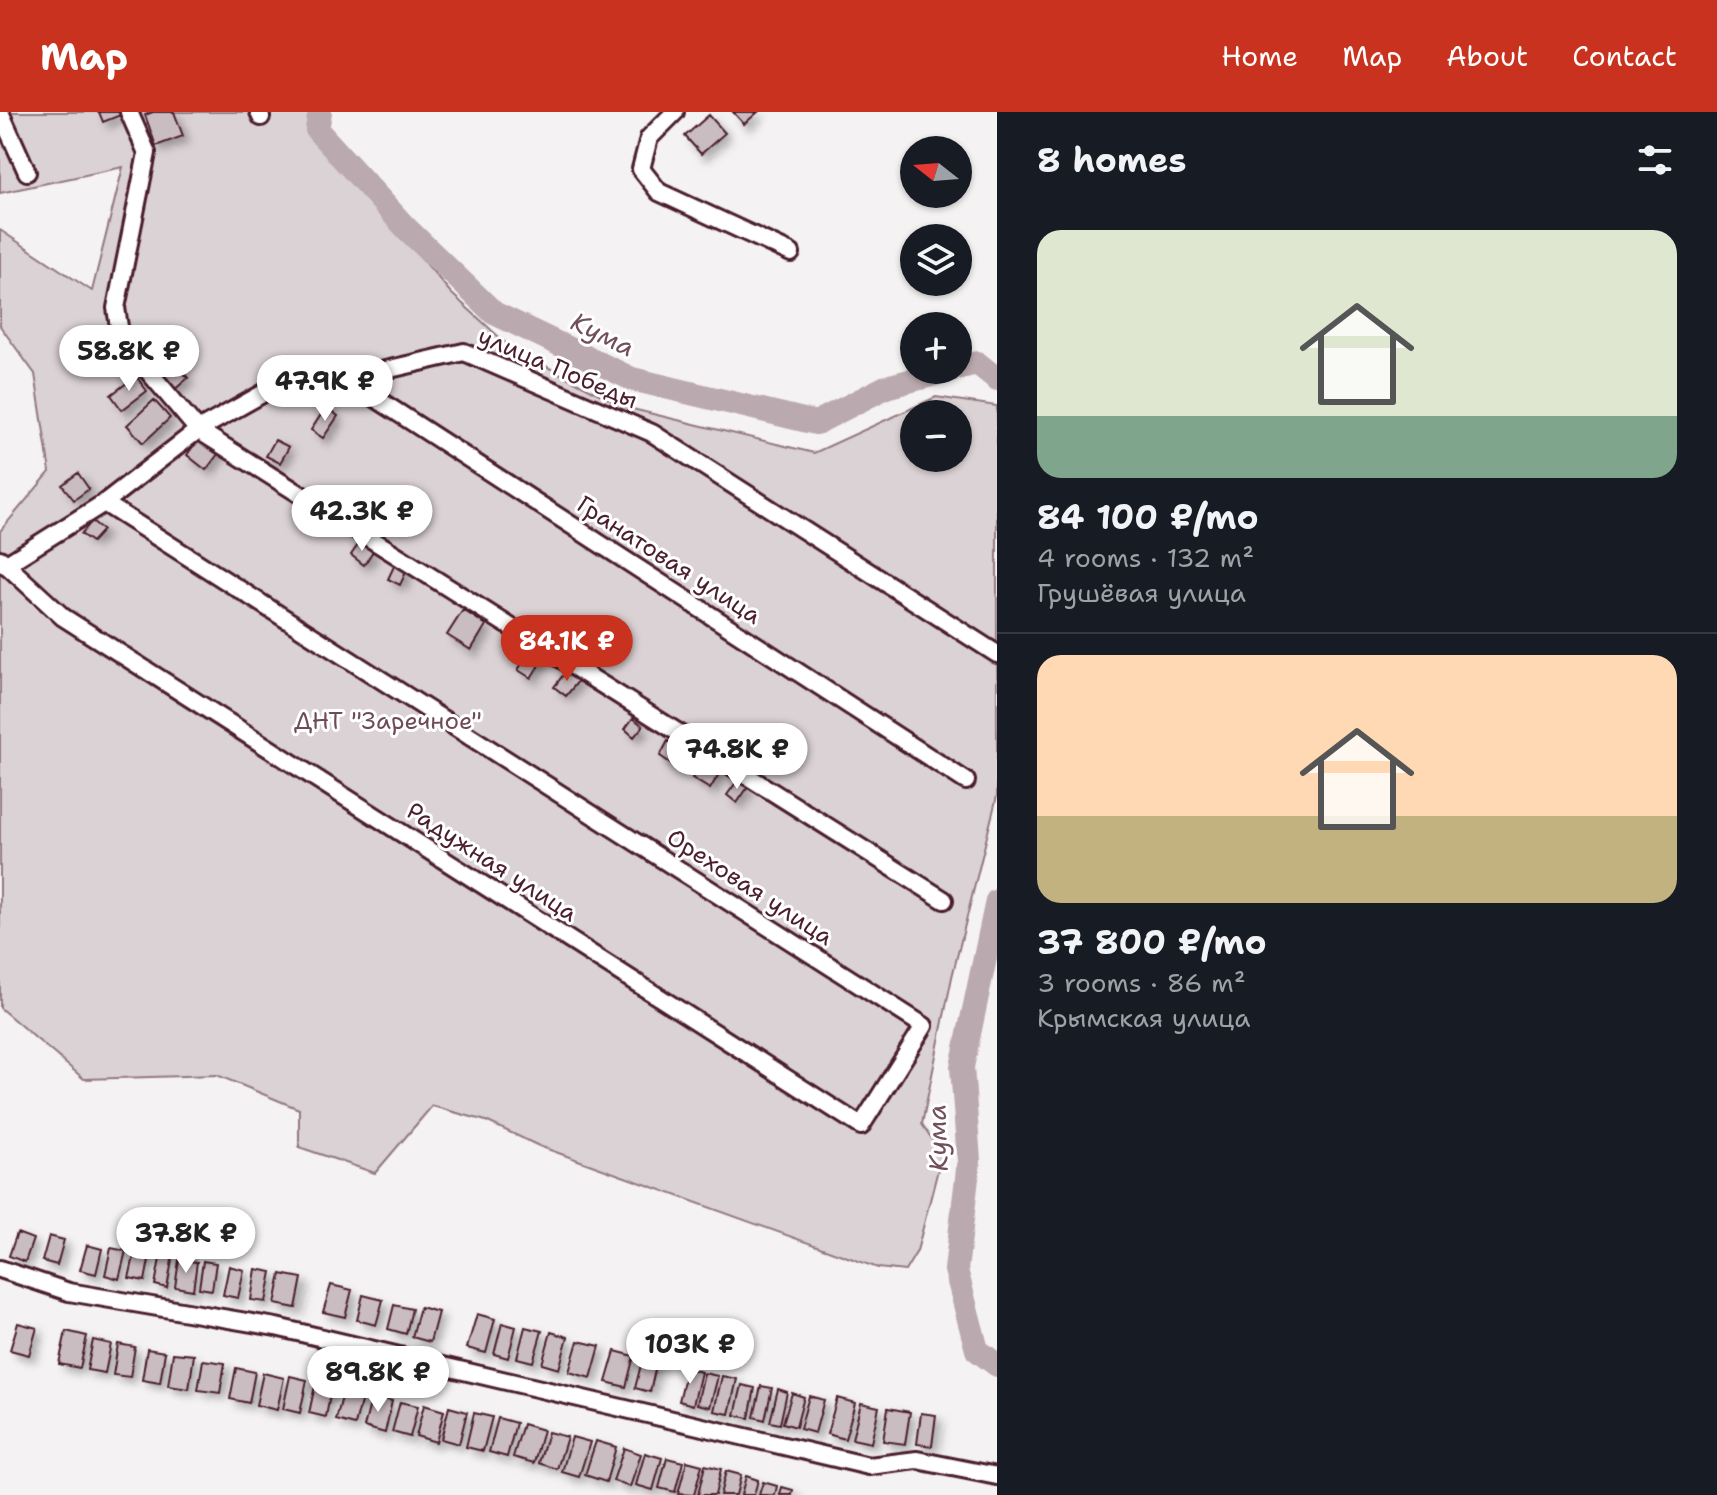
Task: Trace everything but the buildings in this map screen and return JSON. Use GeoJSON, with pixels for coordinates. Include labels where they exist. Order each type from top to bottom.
{"type":"FeatureCollection","features":[{"type":"Feature","properties":{"kind":"street"},"geometry":{"type":"LineString","coordinates":[[0,112],[27,172]]}},
{"type":"Feature","properties":{"kind":"street"},"geometry":{"type":"LineString","coordinates":[[129,112],[147,153],[116,308],[121,339],[198,430],[944,900]]}},
{"type":"Feature","properties":{"kind":"street"},"geometry":{"type":"LineString","coordinates":[[675,112],[649,138],[641,169],[659,192],[791,253]]}},
{"type":"Feature","properties":{"kind":"street","name":"улица Победы"},"geometry":{"type":"LineString","coordinates":[[2,562],[104,503],[198,430],[278,385],[346,379],[464,352],[652,433],[997,654]]}},
{"type":"Feature","properties":{"kind":"street","name":"Гранатовая улица"},"geometry":{"type":"LineString","coordinates":[[346,379],[966,781]]}},
{"type":"Feature","properties":{"kind":"street","name":"Ореховая улица"},"geometry":{"type":"LineString","coordinates":[[104,503],[924,1026]]}},
{"type":"Feature","properties":{"kind":"street","name":"Радужная улица"},"geometry":{"type":"LineString","coordinates":[[2,562],[63,617],[861,1126],[924,1026]]}},
{"type":"Feature","properties":{"kind":"street"},"geometry":{"type":"LineString","coordinates":[[0,1269],[69,1292],[276,1327],[869,1466],[917,1460],[997,1476]]}},
{"type":"Feature","properties":{"kind":"green space","name":"ДНТ \"Заречное\""},"geometry":{"type":"Polygon","coordinates":[[[0,112],[310,112],[309,124],[451,293],[511,348],[624,407],[814,453],[900,414],[900,472],[972,472],[972,402],[997,406],[997,796],[952,977],[922,1124],[942,1154],[917,1251],[905,1271],[878,1268],[539,1146],[486,1121],[432,1106],[375,1173],[299,1147],[299,1109],[217,1075],[84,1079],[0,1008],[0,531],[50,472],[35,374],[0,326],[0,230],[92,291],[123,167],[0,193],[0,112]]]}},
{"type":"Feature","properties":{"kind":"green space","name":"ДНТ \"Заречное\""},"geometry":{"type":"Polygon","coordinates":[[[936,397],[956,400],[929,400],[936,397]]]}},
{"type":"Feature","properties":{"kind":"waterway","name":"Кума"},"geometry":{"type":"LineString","coordinates":[[320,112],[317,130],[406,228],[494,313],[632,379],[816,423],[886,387],[900,383]]}},
{"type":"Feature","properties":{"kind":"waterway","name":"Кума"},"geometry":{"type":"LineString","coordinates":[[972,364],[977,363],[997,379]]}},
{"type":"Feature","properties":{"kind":"waterway","name":"Кума"},"geometry":{"type":"LineString","coordinates":[[997,901],[962,1067],[969,1161],[956,1270],[977,1350],[997,1365]]}}]}
